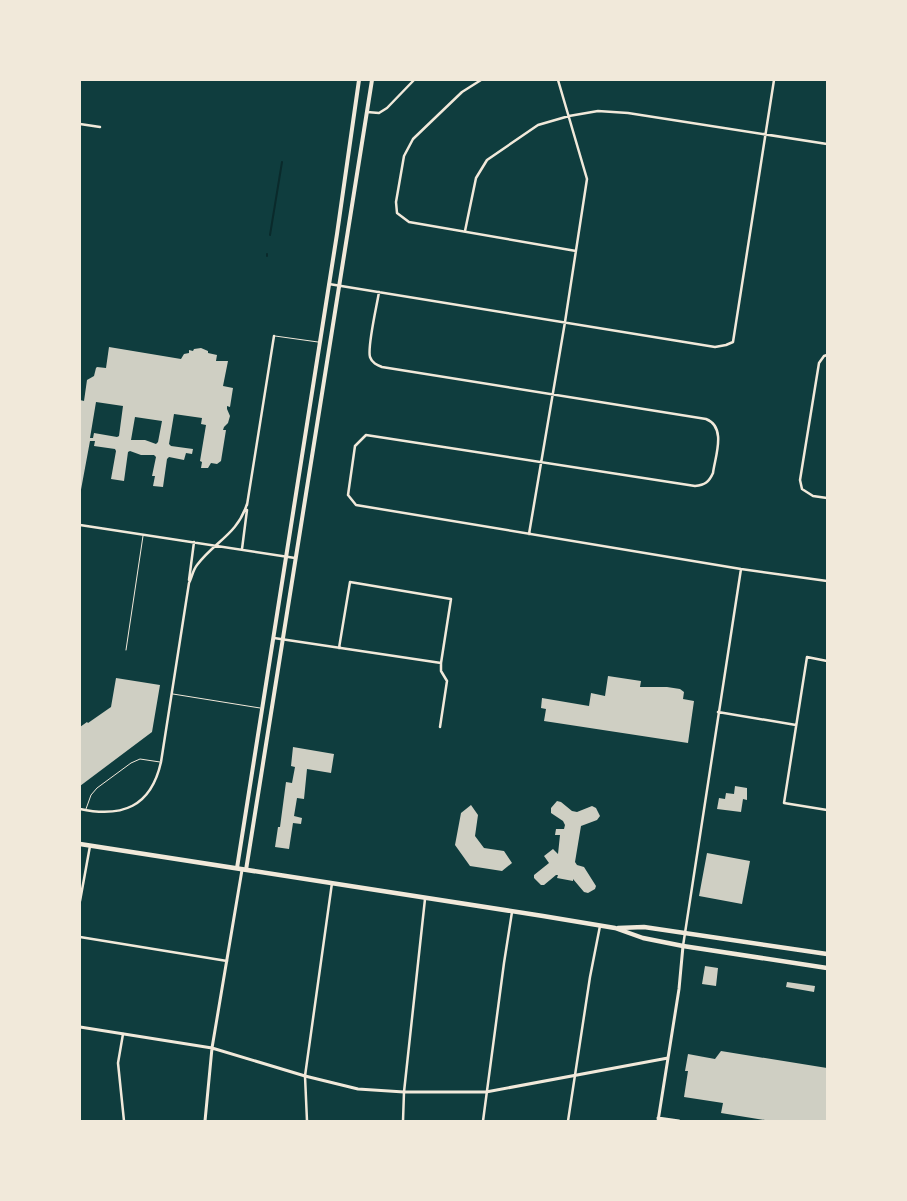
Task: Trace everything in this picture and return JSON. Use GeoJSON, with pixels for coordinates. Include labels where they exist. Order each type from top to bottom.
{"type":"FeatureCollection","features":[{"type":"Feature","properties":{"kind":"main road"},"geometry":{"type":"LineString","coordinates":[[242,869],[262,709],[359,80]]}},
{"type":"Feature","properties":{"kind":"main road"},"geometry":{"type":"LineString","coordinates":[[242,869],[282,639],[372,80]]}},
{"type":"Feature","properties":{"kind":"main road"},"geometry":{"type":"LineString","coordinates":[[80,844],[600,926],[615,928],[644,927],[827,954]]}},
{"type":"Feature","properties":{"kind":"main road"},"geometry":{"type":"LineString","coordinates":[[615,928],[644,938],[683,946],[827,968]]}},
{"type":"Feature","properties":{"kind":"street"},"geometry":{"type":"LineString","coordinates":[[367,112],[379,113],[387,108],[414,80]]}},
{"type":"Feature","properties":{"kind":"street"},"geometry":{"type":"LineString","coordinates":[[481,80],[462,92],[412,139],[404,156],[396,202],[397,213],[409,222],[576,251]]}},
{"type":"Feature","properties":{"kind":"street"},"geometry":{"type":"LineString","coordinates":[[529,534],[587,179],[558,80]]}},
{"type":"Feature","properties":{"kind":"street"},"geometry":{"type":"LineString","coordinates":[[329,284],[715,347],[733,342],[774,80]]}},
{"type":"Feature","properties":{"kind":"street"},"geometry":{"type":"LineString","coordinates":[[465,231],[476,178],[487,160],[538,125],[569,116],[598,111],[628,113],[827,144]]}},
{"type":"Feature","properties":{"kind":"street"},"geometry":{"type":"LineString","coordinates":[[80,124],[100,127]]}},
{"type":"Feature","properties":{"kind":"street"},"geometry":{"type":"LineString","coordinates":[[379,292],[370,357],[375,364],[382,367],[706,419],[714,424],[719,435],[712,473],[706,483],[701,485],[366,435],[355,446],[348,495],[356,505],[827,582]]}},
{"type":"Feature","properties":{"kind":"street"},"geometry":{"type":"LineString","coordinates":[[242,549],[247,504],[274,336]]}},
{"type":"Feature","properties":{"kind":"street"},"geometry":{"type":"LineString","coordinates":[[827,355],[819,363],[800,480],[802,489],[813,496],[827,498]]}},
{"type":"Feature","properties":{"kind":"street"},"geometry":{"type":"LineString","coordinates":[[189,583],[196,566],[234,530],[243,517],[247,504]]}},
{"type":"Feature","properties":{"kind":"street"},"geometry":{"type":"LineString","coordinates":[[80,525],[295,558]]}},
{"type":"Feature","properties":{"kind":"street"},"geometry":{"type":"LineString","coordinates":[[80,810],[109,812],[125,810],[147,795],[156,779],[161,762],[172,694],[194,542]]}},
{"type":"Feature","properties":{"kind":"street"},"geometry":{"type":"LineString","coordinates":[[679,1121],[658,1119],[741,569]]}},
{"type":"Feature","properties":{"kind":"street"},"geometry":{"type":"LineString","coordinates":[[340,648],[350,582],[451,599],[441,663],[441,671],[447,681],[440,727]]}},
{"type":"Feature","properties":{"kind":"street"},"geometry":{"type":"LineString","coordinates":[[273,638],[441,663]]}},
{"type":"Feature","properties":{"kind":"street"},"geometry":{"type":"LineString","coordinates":[[827,661],[807,657],[784,803],[827,810]]}},
{"type":"Feature","properties":{"kind":"street"},"geometry":{"type":"LineString","coordinates":[[718,712],[796,725]]}},
{"type":"Feature","properties":{"kind":"street"},"geometry":{"type":"LineString","coordinates":[[80,901],[90,846]]}},
{"type":"Feature","properties":{"kind":"street"},"geometry":{"type":"LineString","coordinates":[[205,1121],[212,1048],[242,869]]}},
{"type":"Feature","properties":{"kind":"street"},"geometry":{"type":"LineString","coordinates":[[307,1121],[305,1076],[332,883]]}},
{"type":"Feature","properties":{"kind":"street"},"geometry":{"type":"LineString","coordinates":[[403,1121],[404,1092],[425,897]]}},
{"type":"Feature","properties":{"kind":"street"},"geometry":{"type":"LineString","coordinates":[[483,1121],[512,911]]}},
{"type":"Feature","properties":{"kind":"street"},"geometry":{"type":"LineString","coordinates":[[568,1121],[590,977],[600,926]]}},
{"type":"Feature","properties":{"kind":"street"},"geometry":{"type":"LineString","coordinates":[[80,937],[227,961]]}},
{"type":"Feature","properties":{"kind":"street"},"geometry":{"type":"LineString","coordinates":[[80,1028],[212,1048],[305,1076],[358,1089],[404,1092],[486,1092],[668,1058]]}},
{"type":"Feature","properties":{"kind":"street"},"geometry":{"type":"LineString","coordinates":[[123,1034],[118,1063],[124,1121]]}},
{"type":"Feature","properties":{"kind":"lane"},"geometry":{"type":"LineString","coordinates":[[274,336],[320,342]]}},
{"type":"Feature","properties":{"kind":"lane"},"geometry":{"type":"LineString","coordinates":[[126,650],[143,535]]}},
{"type":"Feature","properties":{"kind":"lane"},"geometry":{"type":"LineString","coordinates":[[172,694],[262,709]]}},
{"type":"Feature","properties":{"kind":"lane"},"geometry":{"type":"LineString","coordinates":[[85,810],[91,795],[97,788],[131,763],[140,759],[161,762]]}},
{"type":"Feature","properties":{"kind":"building"},"geometry":{"type":"Polygon","coordinates":[[[109,347],[181,359],[184,354],[189,353],[189,350],[193,351],[194,349],[201,348],[208,351],[208,353],[217,355],[216,361],[228,361],[223,386],[233,388],[230,407],[227,406],[230,416],[223,430],[226,430],[221,461],[217,464],[211,463],[208,468],[201,468],[202,462],[200,461],[206,425],[201,424],[202,418],[174,414],[169,444],[171,446],[193,449],[192,454],[186,453],[184,460],[169,457],[167,459],[163,487],[153,486],[155,476],[152,476],[156,457],[154,455],[128,452],[124,481],[111,479],[115,449],[94,446],[95,441],[90,441],[80,495],[80,400],[84,401],[87,380],[94,376],[96,368],[106,368],[109,347]],[[96,402],[90,438],[93,438],[94,433],[119,436],[123,406],[96,402]],[[135,417],[131,440],[145,440],[156,444],[162,421],[135,417]]]}},
{"type":"Feature","properties":{"kind":"building"},"geometry":{"type":"Polygon","coordinates":[[[608,676],[641,681],[640,687],[667,687],[680,689],[684,692],[683,699],[694,701],[688,743],[544,721],[546,709],[541,708],[542,698],[589,706],[591,693],[605,696],[608,676]]]}},
{"type":"Feature","properties":{"kind":"building"},"geometry":{"type":"Polygon","coordinates":[[[116,678],[160,685],[152,732],[80,786],[80,727],[111,707],[116,678]]]}},
{"type":"Feature","properties":{"kind":"building"},"geometry":{"type":"Polygon","coordinates":[[[293,747],[334,754],[331,773],[307,769],[304,799],[297,798],[294,816],[302,818],[301,824],[293,823],[289,849],[275,847],[278,827],[280,827],[286,782],[292,783],[295,767],[291,766],[293,747]]]}},
{"type":"Feature","properties":{"kind":"building"},"geometry":{"type":"Polygon","coordinates":[[[735,786],[747,788],[747,800],[743,799],[741,812],[717,809],[719,798],[725,799],[726,793],[734,794],[735,786]]]}},
{"type":"Feature","properties":{"kind":"building"},"geometry":{"type":"Polygon","coordinates":[[[557,801],[572,811],[577,812],[592,806],[596,808],[600,816],[597,820],[581,826],[575,862],[577,865],[584,867],[596,886],[595,889],[588,893],[584,892],[573,879],[573,881],[557,878],[558,875],[556,875],[544,885],[541,885],[534,878],[534,875],[549,863],[544,856],[553,849],[558,854],[560,835],[555,835],[556,829],[564,829],[565,825],[563,821],[551,813],[551,808],[557,801]]]}},
{"type":"Feature","properties":{"kind":"building"},"geometry":{"type":"Polygon","coordinates":[[[471,805],[478,815],[475,836],[484,848],[504,851],[512,863],[502,871],[470,866],[455,845],[461,813],[471,805]]]}},
{"type":"Feature","properties":{"kind":"building"},"geometry":{"type":"Polygon","coordinates":[[[707,853],[750,861],[742,904],[699,896],[707,853]]]}},
{"type":"Feature","properties":{"kind":"building"},"geometry":{"type":"Polygon","coordinates":[[[705,966],[718,968],[716,986],[702,984],[705,966]]]}},
{"type":"Feature","properties":{"kind":"building"},"geometry":{"type":"Polygon","coordinates":[[[787,982],[815,986],[814,992],[786,987],[787,982]]]}},
{"type":"Feature","properties":{"kind":"building"},"geometry":{"type":"Polygon","coordinates":[[[721,1051],[827,1068],[827,1121],[771,1121],[721,1113],[723,1103],[684,1097],[688,1071],[685,1071],[688,1054],[715,1059],[721,1051]]]}},
{"type":"Feature","properties":{"kind":"waterway"},"geometry":{"type":"LineString","coordinates":[[270,235],[282,162]]}}]}
